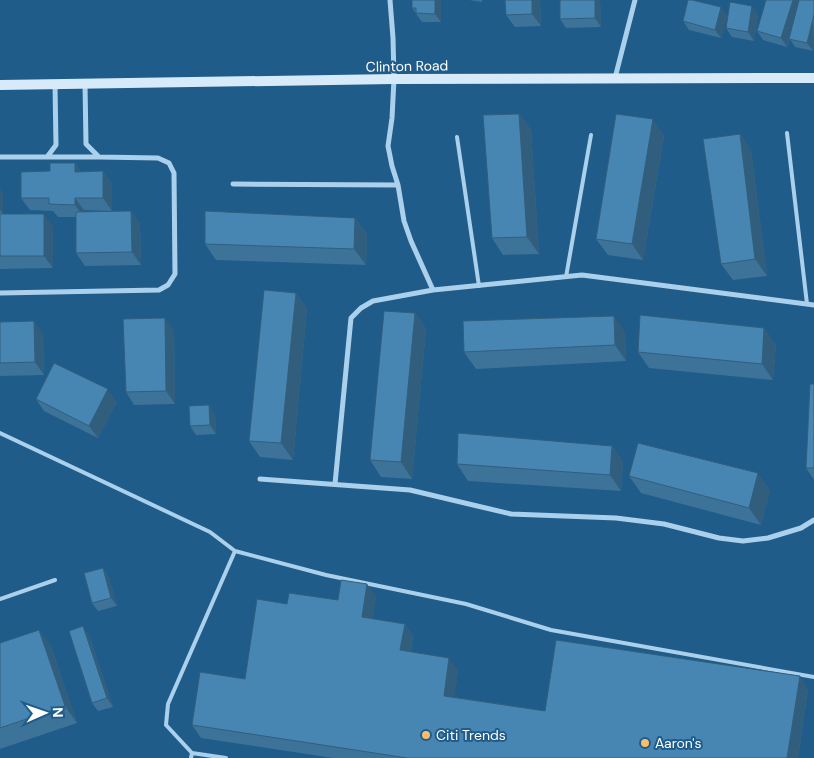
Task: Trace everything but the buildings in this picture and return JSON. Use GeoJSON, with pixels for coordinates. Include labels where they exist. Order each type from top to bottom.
{"type":"FeatureCollection","features":[{"type":"Feature","properties":{"kind":"street"},"geometry":{"type":"LineString","coordinates":[[390,0],[394,79],[388,146],[398,185],[404,221],[433,290]]}},
{"type":"Feature","properties":{"kind":"street"},"geometry":{"type":"LineString","coordinates":[[615,78],[635,0]]}},
{"type":"Feature","properties":{"kind":"street","name":"Clinton Road"},"geometry":{"type":"LineString","coordinates":[[0,85],[394,79],[814,78]]}},
{"type":"Feature","properties":{"kind":"street"},"geometry":{"type":"LineString","coordinates":[[47,157],[56,144],[55,84]]}},
{"type":"Feature","properties":{"kind":"street"},"geometry":{"type":"LineString","coordinates":[[85,84],[86,144],[99,157]]}},
{"type":"Feature","properties":{"kind":"street"},"geometry":{"type":"LineString","coordinates":[[0,157],[158,158],[169,163],[174,173],[175,274],[168,285],[159,290],[0,293]]}},
{"type":"Feature","properties":{"kind":"street"},"geometry":{"type":"LineString","coordinates":[[233,184],[398,185]]}},
{"type":"Feature","properties":{"kind":"street"},"geometry":{"type":"LineString","coordinates":[[335,484],[351,318],[361,308],[373,301],[433,290],[582,275],[814,305]]}},
{"type":"Feature","properties":{"kind":"street"},"geometry":{"type":"LineString","coordinates":[[260,480],[410,490],[511,514],[616,518],[664,524],[719,538],[743,541],[768,538],[801,528],[814,520]]}},
{"type":"Feature","properties":{"kind":"lane"},"geometry":{"type":"LineString","coordinates":[[787,133],[806,304]]}},
{"type":"Feature","properties":{"kind":"lane"},"geometry":{"type":"LineString","coordinates":[[566,277],[591,135]]}},
{"type":"Feature","properties":{"kind":"lane"},"geometry":{"type":"LineString","coordinates":[[457,137],[479,286]]}},
{"type":"Feature","properties":{"kind":"lane"},"geometry":{"type":"LineString","coordinates":[[0,434],[210,532],[235,551],[326,575],[466,604],[551,630],[814,678]]}},
{"type":"Feature","properties":{"kind":"lane"},"geometry":{"type":"LineString","coordinates":[[226,758],[192,756],[166,725],[168,704],[235,551]]}},
{"type":"Feature","properties":{"kind":"lane"},"geometry":{"type":"LineString","coordinates":[[0,599],[55,580]]}},
{"type":"Feature","properties":{"kind":"place","name":"Citi Trends"},"geometry":{"type":"Point","coordinates":[426,735]}},
{"type":"Feature","properties":{"kind":"place","name":"Aaron's"},"geometry":{"type":"Point","coordinates":[645,743]}}]}
